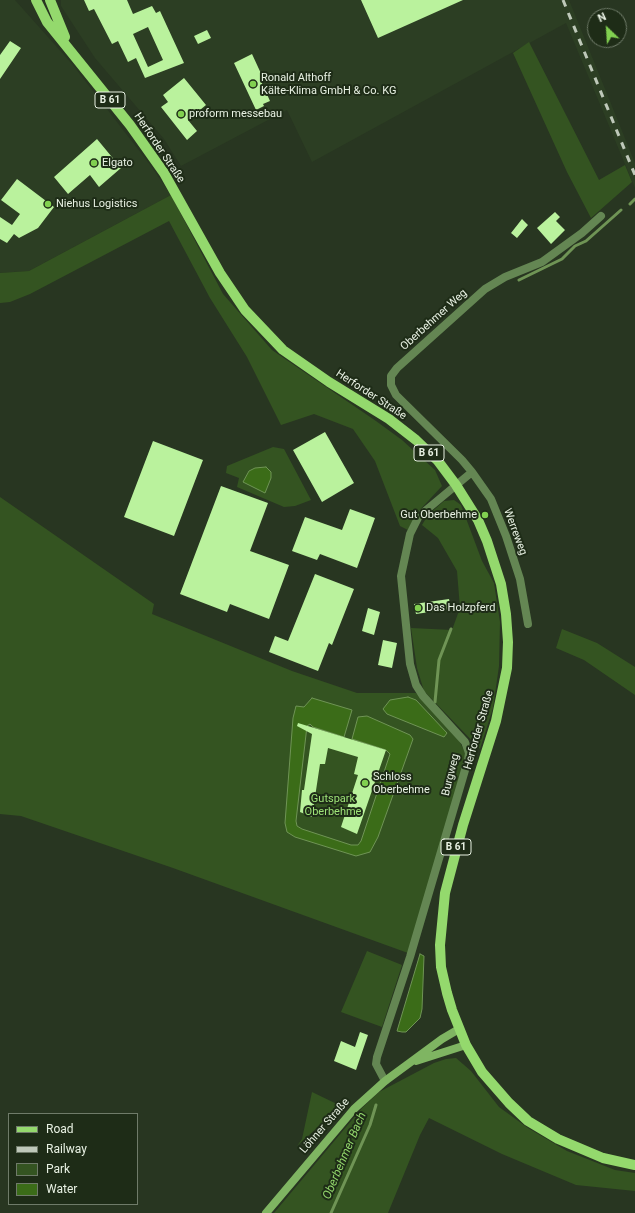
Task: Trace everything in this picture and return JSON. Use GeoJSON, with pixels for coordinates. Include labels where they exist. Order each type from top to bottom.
{"type":"FeatureCollection","features":[{"type":"Feature","properties":{"kind":"main road","name":"Herforder Straße"},"geometry":{"type":"LineString","coordinates":[[36,0],[48,22],[130,125],[164,173],[230,290],[254,320],[283,350],[306,367],[389,419],[416,440],[438,462],[456,485],[478,520],[496,567],[506,614],[508,642],[507,668],[496,721],[450,868],[441,920],[441,967],[450,1005],[466,1045],[491,1082],[509,1103],[528,1120],[558,1139],[580,1149],[603,1158],[635,1165]]}},
{"type":"Feature","properties":{"kind":"main road","name":"Herforder Straße"},"geometry":{"type":"LineString","coordinates":[[50,0],[56,19],[72,51]]}},
{"type":"Feature","properties":{"kind":"main road","name":"Löhner Straße"},"geometry":{"type":"LineString","coordinates":[[266,1213],[383,1077],[410,1063],[442,1039],[459,1029]]}},
{"type":"Feature","properties":{"kind":"main road","name":"Löhner Straße"},"geometry":{"type":"LineString","coordinates":[[410,1063],[466,1045]]}},
{"type":"Feature","properties":{"kind":"street","name":"Oberbehmer Weg"},"geometry":{"type":"LineString","coordinates":[[472,472],[462,460],[396,395],[391,385],[391,376],[397,368],[485,289],[505,277],[542,262],[582,233],[601,216]]}},
{"type":"Feature","properties":{"kind":"street"},"geometry":{"type":"LineString","coordinates":[[456,485],[472,472]]}},
{"type":"Feature","properties":{"kind":"street","name":"Werreweg"},"geometry":{"type":"LineString","coordinates":[[472,472],[491,499],[506,536],[520,578],[528,624]]}},
{"type":"Feature","properties":{"kind":"street","name":"Burgweg"},"geometry":{"type":"LineString","coordinates":[[383,1077],[376,1064],[377,1057],[410,957],[468,760],[465,742],[423,696],[416,684],[410,664],[401,576],[410,534],[419,516],[456,485]]}},
{"type":"Feature","properties":{"kind":"shaded area"},"geometry":{"type":"Polygon","coordinates":[[[0,0],[15,0],[72,64],[151,166],[171,195],[29,271],[0,273],[0,0]]]}},
{"type":"Feature","properties":{"kind":"shaded area"},"geometry":{"type":"Polygon","coordinates":[[[61,0],[569,0],[587,44],[587,48],[588,48],[635,163],[635,188],[566,23],[312,162],[287,110],[181,166],[164,139],[95,58],[61,6],[61,0]]]}},
{"type":"Feature","properties":{"kind":"green space"},"geometry":{"type":"Polygon","coordinates":[[[529,42],[599,180],[625,165],[632,182],[591,218],[567,172],[513,53],[529,42]]]}},
{"type":"Feature","properties":{"kind":"green space"},"geometry":{"type":"Polygon","coordinates":[[[171,195],[223,294],[272,350],[402,440],[435,470],[442,486],[416,514],[408,530],[400,526],[375,461],[353,429],[314,414],[281,425],[247,357],[210,298],[169,221],[30,294],[10,302],[0,303],[0,273],[29,271],[171,195]]]}},
{"type":"Feature","properties":{"kind":"green space"},"geometry":{"type":"Polygon","coordinates":[[[273,447],[284,449],[311,500],[295,506],[284,507],[237,487],[239,478],[226,473],[227,466],[273,447]]]}},
{"type":"Feature","properties":{"kind":"green space","name":"Gutspark Oberbehme"},"geometry":{"type":"Polygon","coordinates":[[[0,497],[154,604],[152,614],[292,671],[357,693],[416,693],[457,737],[466,754],[408,953],[173,868],[21,816],[0,814],[0,497]]]}},
{"type":"Feature","properties":{"kind":"green space"},"geometry":{"type":"Polygon","coordinates":[[[454,500],[461,505],[482,561],[494,583],[500,622],[499,666],[493,708],[480,749],[424,691],[417,668],[411,628],[452,630],[460,608],[457,571],[438,538],[422,525],[428,515],[444,501],[454,500]]]}},
{"type":"Feature","properties":{"kind":"green space"},"geometry":{"type":"Polygon","coordinates":[[[562,629],[597,643],[635,667],[635,695],[584,660],[556,648],[562,629]]]}},
{"type":"Feature","properties":{"kind":"green space"},"geometry":{"type":"Polygon","coordinates":[[[367,951],[402,965],[382,1027],[341,1012],[367,951]]]}},
{"type":"Feature","properties":{"kind":"green space"},"geometry":{"type":"Polygon","coordinates":[[[456,1058],[471,1071],[499,1107],[528,1128],[567,1151],[615,1170],[635,1173],[635,1191],[576,1185],[502,1154],[429,1118],[420,1135],[388,1213],[274,1213],[362,1108],[379,1092],[434,1063],[446,1059],[456,1058]]]}},
{"type":"Feature","properties":{"kind":"green space"},"geometry":{"type":"Polygon","coordinates":[[[312,1092],[341,1106],[297,1146],[302,1139],[312,1092]]]}},
{"type":"Feature","properties":{"kind":"water"},"geometry":{"type":"Polygon","coordinates":[[[266,467],[271,472],[271,478],[265,493],[243,482],[249,471],[255,468],[266,467]]]}},
{"type":"Feature","properties":{"kind":"water"},"geometry":{"type":"Polygon","coordinates":[[[408,697],[416,700],[447,733],[444,737],[387,714],[383,709],[390,700],[408,697]]]}},
{"type":"Feature","properties":{"kind":"water"},"geometry":{"type":"Polygon","coordinates":[[[312,698],[352,710],[344,737],[313,727],[310,724],[307,726],[296,821],[297,826],[302,829],[351,845],[358,845],[361,841],[390,754],[386,750],[352,739],[358,717],[367,716],[410,735],[413,739],[378,837],[370,852],[356,856],[295,837],[287,832],[285,823],[293,718],[296,706],[304,707],[312,698]]]}},
{"type":"Feature","properties":{"kind":"water"},"geometry":{"type":"Polygon","coordinates":[[[420,954],[424,956],[422,1009],[420,1018],[406,1032],[397,1031],[420,954]]]}},
{"type":"Feature","properties":{"kind":"building"},"geometry":{"type":"Polygon","coordinates":[[[84,0],[127,0],[133,14],[152,6],[156,13],[160,11],[184,63],[145,78],[136,58],[128,62],[118,41],[112,44],[94,9],[89,11],[84,0]],[[148,27],[133,34],[148,67],[163,60],[148,27]]]}},
{"type":"Feature","properties":{"kind":"building"},"geometry":{"type":"Polygon","coordinates":[[[361,0],[463,0],[378,38],[361,0]]]}},
{"type":"Feature","properties":{"kind":"building"},"geometry":{"type":"Polygon","coordinates":[[[207,30],[211,38],[198,44],[194,36],[207,30]]]}},
{"type":"Feature","properties":{"kind":"building"},"geometry":{"type":"Polygon","coordinates":[[[10,41],[21,48],[0,79],[0,55],[10,41]]]}},
{"type":"Feature","properties":{"kind":"building","name":"Ronald Althoff Kälte-Klima GmbH & Co. KG"},"geometry":{"type":"Polygon","coordinates":[[[252,54],[264,80],[261,81],[270,101],[263,104],[264,106],[256,110],[234,63],[252,54]]]}},
{"type":"Feature","properties":{"kind":"building","name":"proform messebau"},"geometry":{"type":"Polygon","coordinates":[[[184,78],[206,105],[188,120],[197,131],[187,140],[161,107],[168,102],[163,95],[184,78]]]}},
{"type":"Feature","properties":{"kind":"building","name":"Elgato"},"geometry":{"type":"Polygon","coordinates":[[[97,139],[121,168],[99,187],[90,175],[68,194],[54,177],[97,139]]]}},
{"type":"Feature","properties":{"kind":"building"},"geometry":{"type":"Polygon","coordinates":[[[17,179],[54,207],[38,228],[19,238],[14,234],[7,243],[0,239],[0,217],[12,225],[20,214],[1,200],[17,179]]]}},
{"type":"Feature","properties":{"kind":"building"},"geometry":{"type":"Polygon","coordinates":[[[555,212],[560,217],[556,221],[565,230],[551,244],[537,228],[555,212]]]}},
{"type":"Feature","properties":{"kind":"building"},"geometry":{"type":"Polygon","coordinates":[[[522,219],[528,225],[517,238],[511,233],[522,219]]]}},
{"type":"Feature","properties":{"kind":"building"},"geometry":{"type":"Polygon","coordinates":[[[325,432],[354,483],[322,502],[293,450],[325,432]]]}},
{"type":"Feature","properties":{"kind":"building"},"geometry":{"type":"Polygon","coordinates":[[[153,441],[203,460],[174,536],[124,517],[153,441]]]}},
{"type":"Feature","properties":{"kind":"building"},"geometry":{"type":"Polygon","coordinates":[[[221,486],[268,503],[250,551],[289,565],[269,619],[230,604],[227,612],[180,594],[221,486]]]}},
{"type":"Feature","properties":{"kind":"building"},"geometry":{"type":"Polygon","coordinates":[[[350,509],[375,518],[357,568],[320,554],[317,560],[292,551],[305,517],[342,530],[350,509]]]}},
{"type":"Feature","properties":{"kind":"building"},"geometry":{"type":"Polygon","coordinates":[[[315,574],[354,589],[332,645],[329,643],[318,671],[269,652],[275,636],[288,641],[315,574]]]}},
{"type":"Feature","properties":{"kind":"building"},"geometry":{"type":"Polygon","coordinates":[[[449,599],[451,609],[416,614],[414,604],[449,599]]]}},
{"type":"Feature","properties":{"kind":"building"},"geometry":{"type":"Polygon","coordinates":[[[368,608],[380,612],[374,635],[362,631],[368,608]]]}},
{"type":"Feature","properties":{"kind":"building"},"geometry":{"type":"Polygon","coordinates":[[[383,640],[397,643],[392,668],[378,665],[383,640]]]}},
{"type":"Feature","properties":{"kind":"building","name":"Schloss Oberbehme"},"geometry":{"type":"Polygon","coordinates":[[[298,723],[386,750],[357,834],[341,827],[358,775],[354,774],[358,757],[328,748],[325,764],[320,764],[312,817],[300,812],[302,790],[304,790],[312,734],[297,726],[298,723]]]}},
{"type":"Feature","properties":{"kind":"building"},"geometry":{"type":"Polygon","coordinates":[[[360,1032],[368,1035],[356,1070],[334,1061],[341,1041],[355,1047],[360,1032]]]}},
{"type":"Feature","properties":{"kind":"waterway","name":"Oberbehmer Bach"},"geometry":{"type":"LineString","coordinates":[[630,204],[635,199]]}},
{"type":"Feature","properties":{"kind":"waterway","name":"Oberbehmer Bach"},"geometry":{"type":"LineString","coordinates":[[519,280],[562,259],[575,246],[586,241],[621,210]]}},
{"type":"Feature","properties":{"kind":"waterway","name":"Oberbehmer Bach"},"geometry":{"type":"LineString","coordinates":[[435,702],[439,660],[451,629]]}},
{"type":"Feature","properties":{"kind":"waterway","name":"Oberbehmer Bach"},"geometry":{"type":"LineString","coordinates":[[331,1213],[370,1125],[376,1105]]}},
{"type":"Feature","properties":{"kind":"railway"},"geometry":{"type":"LineString","coordinates":[[563,0],[635,175]]}},
{"type":"Feature","properties":{"kind":"place","name":"Ronald Althoff Kälte-Klima GmbH & Co. KG"},"geometry":{"type":"Point","coordinates":[253,84]}},
{"type":"Feature","properties":{"kind":"place","name":"proform messebau"},"geometry":{"type":"Point","coordinates":[181,114]}},
{"type":"Feature","properties":{"kind":"place","name":"Elgato"},"geometry":{"type":"Point","coordinates":[94,163]}},
{"type":"Feature","properties":{"kind":"place","name":"Niehus Logistics"},"geometry":{"type":"Point","coordinates":[48,204]}},
{"type":"Feature","properties":{"kind":"place","name":"Gut Oberbehme"},"geometry":{"type":"Point","coordinates":[485,515]}},
{"type":"Feature","properties":{"kind":"place","name":"Das Holzpferd"},"geometry":{"type":"Point","coordinates":[418,608]}},
{"type":"Feature","properties":{"kind":"place","name":"Schloss Oberbehme"},"geometry":{"type":"Point","coordinates":[365,783]}}]}
